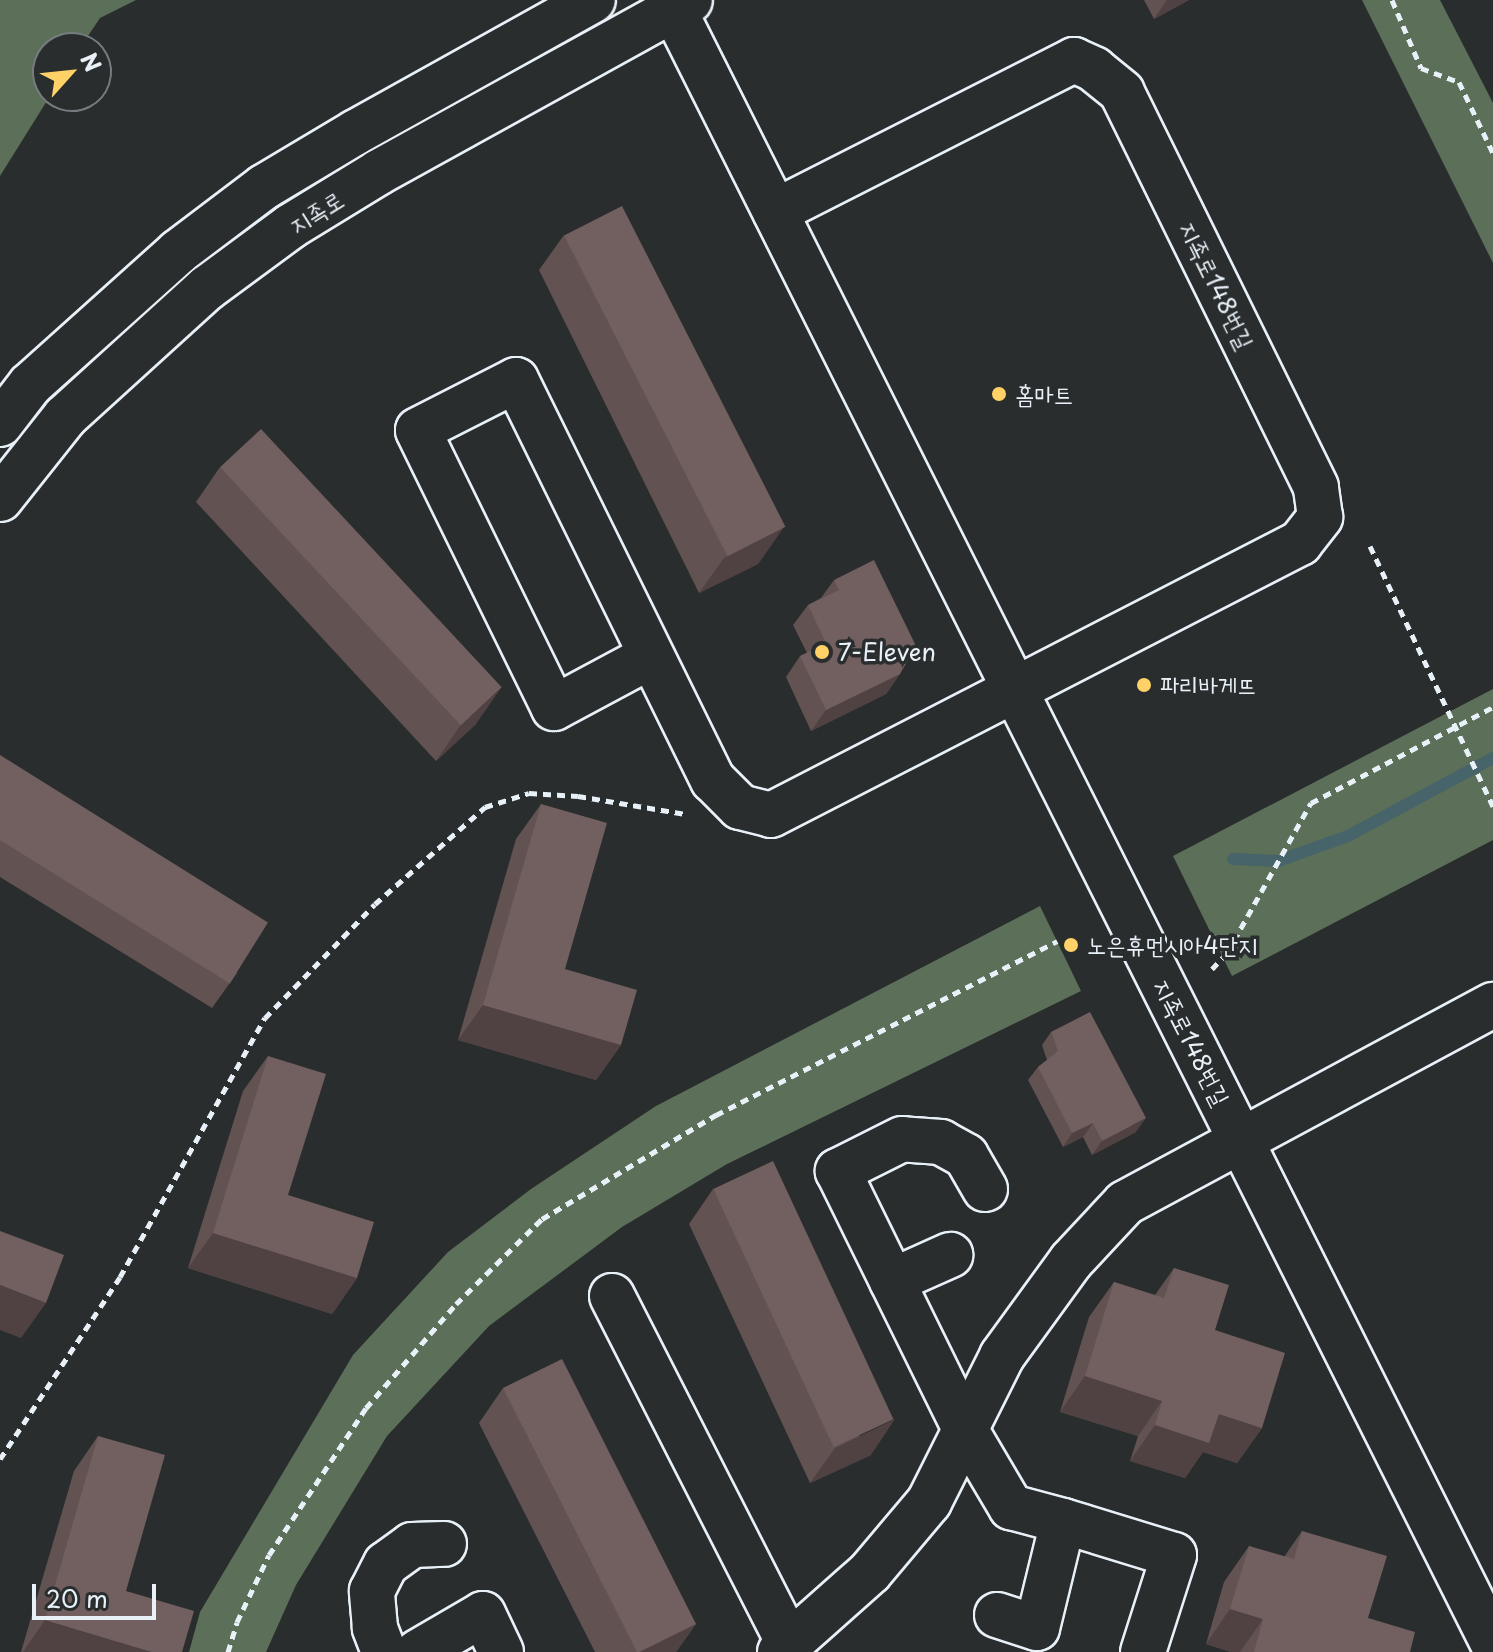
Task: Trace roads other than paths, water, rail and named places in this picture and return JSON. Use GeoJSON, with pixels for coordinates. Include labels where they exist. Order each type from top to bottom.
{"type":"FeatureCollection","features":[{"type":"Feature","properties":{"kind":"street","name":"지족로"},"geometry":{"type":"LineString","coordinates":[[0,424],[30,385],[178,252],[264,187],[593,0]]}},
{"type":"Feature","properties":{"kind":"street","name":"지족로"},"geometry":{"type":"LineString","coordinates":[[0,499],[65,417],[207,288],[291,226],[379,172],[677,3]]}},
{"type":"Feature","properties":{"kind":"street","name":"지족로148번길"},"geometry":{"type":"LineString","coordinates":[[677,3],[775,212],[1240,1138],[1478,1574],[1493,1643]]}},
{"type":"Feature","properties":{"kind":"street","name":"지족로148번길"},"geometry":{"type":"LineString","coordinates":[[775,212],[1074,60],[1094,69],[1122,92],[1316,487],[1320,517],[1300,543],[1015,689]]}},
{"type":"Feature","properties":{"kind":"street"},"geometry":{"type":"LineString","coordinates":[[651,656],[554,708],[418,430],[516,380],[713,780],[740,807],[771,815],[1015,689]]}},
{"type":"Feature","properties":{"kind":"street"},"geometry":{"type":"LineString","coordinates":[[612,1296],[784,1648],[870,1572],[929,1502],[1002,1356],[1071,1261],[1125,1203],[1240,1138],[1493,1005]]}},
{"type":"Feature","properties":{"kind":"street"},"geometry":{"type":"LineString","coordinates":[[985,1189],[966,1156],[941,1142],[902,1139],[838,1171],[965,1429],[1011,1507],[1174,1555],[1143,1652]]}},
{"type":"Feature","properties":{"kind":"street"},"geometry":{"type":"LineString","coordinates":[[892,1281],[950,1255]]}},
{"type":"Feature","properties":{"kind":"street"},"geometry":{"type":"LineString","coordinates":[[997,1615],[1037,1628],[1063,1521]]}},
{"type":"Feature","properties":{"kind":"street"},"geometry":{"type":"LineString","coordinates":[[384,1652],[375,1628],[372,1591],[386,1564],[412,1545],[444,1544]]}},
{"type":"Feature","properties":{"kind":"street"},"geometry":{"type":"LineString","coordinates":[[418,1652],[483,1614],[501,1652]]}},
{"type":"Feature","properties":{"kind":"waterway"},"geometry":{"type":"LineString","coordinates":[[1233,859],[1278,861],[1348,836],[1493,758]]}},
{"type":"Feature","properties":{"kind":"place","name":"홈마트"},"geometry":{"type":"Point","coordinates":[999,394]}},
{"type":"Feature","properties":{"kind":"place","name":"7-Eleven"},"geometry":{"type":"Point","coordinates":[822,652]}},
{"type":"Feature","properties":{"kind":"place","name":"파리바게뜨"},"geometry":{"type":"Point","coordinates":[1144,685]}},
{"type":"Feature","properties":{"kind":"place","name":"노은휴먼시아4단지"},"geometry":{"type":"Point","coordinates":[1071,945]}}]}
